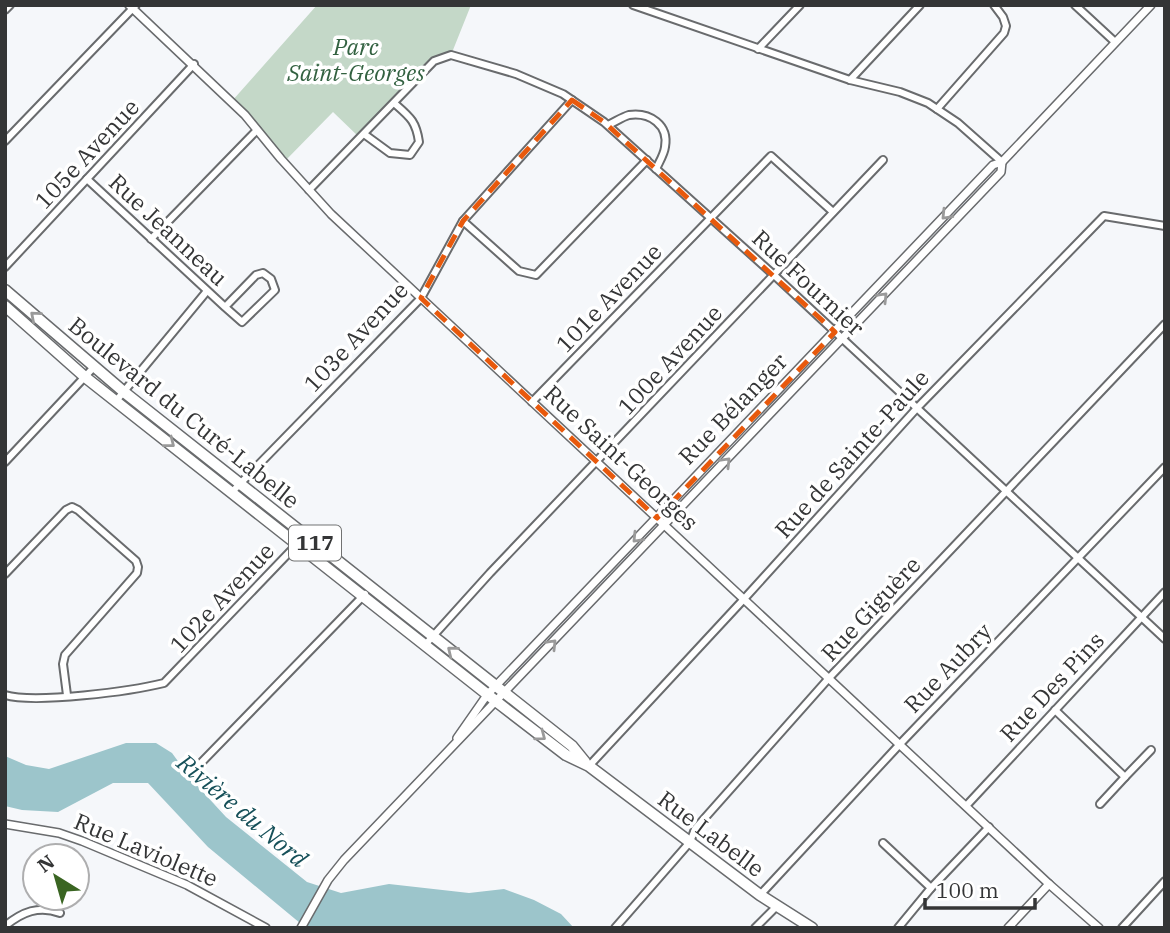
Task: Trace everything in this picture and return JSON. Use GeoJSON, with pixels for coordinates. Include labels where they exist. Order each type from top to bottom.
{"type":"FeatureCollection","features":[{"type":"Feature","properties":{"kind":"main road","name":"Boulevard du Curé-Labelle"},"geometry":{"type":"LineString","coordinates":[[5,290],[124,392],[505,694]]}},
{"type":"Feature","properties":{"kind":"main road","name":"Boulevard du Curé-Labelle"},"geometry":{"type":"LineString","coordinates":[[5,306],[85,377],[497,702]]}},
{"type":"Feature","properties":{"kind":"main road","name":"Rue Labelle"},"geometry":{"type":"LineString","coordinates":[[505,694],[572,746],[589,766]]}},
{"type":"Feature","properties":{"kind":"main road","name":"Rue Labelle"},"geometry":{"type":"LineString","coordinates":[[497,702],[566,755],[589,766],[776,907],[812,928]]}},
{"type":"Feature","properties":{"kind":"street"},"geometry":{"type":"LineString","coordinates":[[5,10],[10,5]]}},
{"type":"Feature","properties":{"kind":"street"},"geometry":{"type":"LineString","coordinates":[[634,5],[850,80],[900,92],[937,109],[958,123],[1002,162]]}},
{"type":"Feature","properties":{"kind":"street"},"geometry":{"type":"LineString","coordinates":[[758,49],[800,5]]}},
{"type":"Feature","properties":{"kind":"street"},"geometry":{"type":"LineString","coordinates":[[850,80],[920,5]]}},
{"type":"Feature","properties":{"kind":"street"},"geometry":{"type":"LineString","coordinates":[[937,109],[1004,33],[1006,26],[995,5]]}},
{"type":"Feature","properties":{"kind":"street"},"geometry":{"type":"LineString","coordinates":[[1075,5],[1115,42]]}},
{"type":"Feature","properties":{"kind":"street","name":"Rue Bélanger"},"geometry":{"type":"LineString","coordinates":[[445,755],[495,686],[993,165],[1002,162],[1151,5]]}},
{"type":"Feature","properties":{"kind":"street"},"geometry":{"type":"LineString","coordinates":[[5,141],[132,6]]}},
{"type":"Feature","properties":{"kind":"street","name":"Rue Saint-Georges"},"geometry":{"type":"LineString","coordinates":[[132,6],[245,115],[331,214],[1099,928]]}},
{"type":"Feature","properties":{"kind":"street","name":"Rue Fournier"},"geometry":{"type":"LineString","coordinates":[[309,190],[434,61],[452,55],[516,74],[572,100],[608,125],[774,275],[1165,639]]}},
{"type":"Feature","properties":{"kind":"street","name":"105e Avenue"},"geometry":{"type":"LineString","coordinates":[[5,267],[194,64]]}},
{"type":"Feature","properties":{"kind":"street","name":"103e Avenue"},"geometry":{"type":"LineString","coordinates":[[232,492],[421,298],[463,221],[572,100]]}},
{"type":"Feature","properties":{"kind":"street"},"geometry":{"type":"LineString","coordinates":[[364,134],[390,153],[410,155],[419,142],[417,131],[413,120],[394,103]]}},
{"type":"Feature","properties":{"kind":"street"},"geometry":{"type":"LineString","coordinates":[[608,125],[628,115],[645,116],[658,121],[666,134],[665,149],[656,169]]}},
{"type":"Feature","properties":{"kind":"street"},"geometry":{"type":"LineString","coordinates":[[151,239],[257,130]]}},
{"type":"Feature","properties":{"kind":"street","name":"101e Avenue"},"geometry":{"type":"LineString","coordinates":[[533,402],[771,156],[833,212]]}},
{"type":"Feature","properties":{"kind":"street"},"geometry":{"type":"LineString","coordinates":[[463,221],[519,271],[536,275],[647,160]]}},
{"type":"Feature","properties":{"kind":"street","name":"100e Avenue"},"geometry":{"type":"LineString","coordinates":[[425,645],[490,573],[883,160]]}},
{"type":"Feature","properties":{"kind":"street","name":"Rue Bélanger"},"geometry":{"type":"LineString","coordinates":[[301,928],[328,880],[344,860],[1001,172],[1002,162]]}},
{"type":"Feature","properties":{"kind":"street","name":"Rue Jeanneau"},"geometry":{"type":"LineString","coordinates":[[87,179],[151,239],[225,307],[242,322],[275,290],[271,279],[263,273],[256,275],[225,307]]}},
{"type":"Feature","properties":{"kind":"street","name":"Rue de Sainte-Paule"},"geometry":{"type":"LineString","coordinates":[[589,766],[916,408],[1104,216],[1165,226]]}},
{"type":"Feature","properties":{"kind":"street"},"geometry":{"type":"LineString","coordinates":[[897,267],[904,274]]}},
{"type":"Feature","properties":{"kind":"street"},"geometry":{"type":"LineString","coordinates":[[116,401],[207,290]]}},
{"type":"Feature","properties":{"kind":"street","name":"Rue Giguère"},"geometry":{"type":"LineString","coordinates":[[614,928],[690,842],[695,830],[829,678],[1165,324]]}},
{"type":"Feature","properties":{"kind":"street"},"geometry":{"type":"LineString","coordinates":[[5,462],[94,367]]}},
{"type":"Feature","properties":{"kind":"street"},"geometry":{"type":"LineString","coordinates":[[781,387],[789,395]]}},
{"type":"Feature","properties":{"kind":"street"},"geometry":{"type":"LineString","coordinates":[[749,421],[757,429]]}},
{"type":"Feature","properties":{"kind":"street","name":"Rue Aubry"},"geometry":{"type":"LineString","coordinates":[[760,895],[1165,467]]}},
{"type":"Feature","properties":{"kind":"street"},"geometry":{"type":"LineString","coordinates":[[694,479],[702,487]]}},
{"type":"Feature","properties":{"kind":"street"},"geometry":{"type":"LineString","coordinates":[[5,574],[66,510],[72,507],[136,561],[138,567],[137,573],[65,655],[63,664],[67,695],[16,698],[5,695]]}},
{"type":"Feature","properties":{"kind":"street","name":"102e Avenue"},"geometry":{"type":"LineString","coordinates":[[67,695],[144,688],[164,683],[306,535]]}},
{"type":"Feature","properties":{"kind":"street"},"geometry":{"type":"LineString","coordinates":[[197,767],[371,588]]}},
{"type":"Feature","properties":{"kind":"street","name":"Rue Des Pins"},"geometry":{"type":"LineString","coordinates":[[966,806],[1165,593]]}},
{"type":"Feature","properties":{"kind":"street"},"geometry":{"type":"LineString","coordinates":[[1055,710],[1125,777]]}},
{"type":"Feature","properties":{"kind":"street"},"geometry":{"type":"LineString","coordinates":[[1100,804],[1151,750]]}},
{"type":"Feature","properties":{"kind":"street","name":"Rue Laviolette"},"geometry":{"type":"LineString","coordinates":[[5,824],[82,841],[187,885],[266,928]]}},
{"type":"Feature","properties":{"kind":"street"},"geometry":{"type":"LineString","coordinates":[[898,928],[931,888],[989,827]]}},
{"type":"Feature","properties":{"kind":"street"},"geometry":{"type":"LineString","coordinates":[[883,843],[931,888]]}},
{"type":"Feature","properties":{"kind":"street"},"geometry":{"type":"LineString","coordinates":[[1122,928],[1165,881]]}},
{"type":"Feature","properties":{"kind":"street"},"geometry":{"type":"LineString","coordinates":[[1008,928],[1049,884]]}},
{"type":"Feature","properties":{"kind":"street"},"geometry":{"type":"LineString","coordinates":[[755,928],[776,907]]}},
{"type":"Feature","properties":{"kind":"street"},"geometry":{"type":"LineString","coordinates":[[5,926],[23,913],[49,909],[60,913]]}},
{"type":"Feature","properties":{"kind":"highlighted area"},"geometry":{"type":"Polygon","coordinates":[[[572,100],[604,122],[835,332],[657,518],[421,298],[463,221],[572,100]]]}},
{"type":"Feature","properties":{"kind":"green space","name":"Parc Saint-Georges"},"geometry":{"type":"Polygon","coordinates":[[[317,5],[471,5],[451,55],[434,61],[360,138],[333,112],[284,162],[232,101],[317,5]]]}},
{"type":"Feature","properties":{"kind":"water","name":"Rivière du Nord"},"geometry":{"type":"Polygon","coordinates":[[[126,743],[156,743],[172,753],[191,779],[226,817],[307,882],[341,893],[389,884],[469,893],[504,889],[561,914],[574,928],[306,928],[208,847],[148,783],[113,783],[58,812],[5,806],[5,756],[26,765],[49,769],[126,743]]]}}]}
